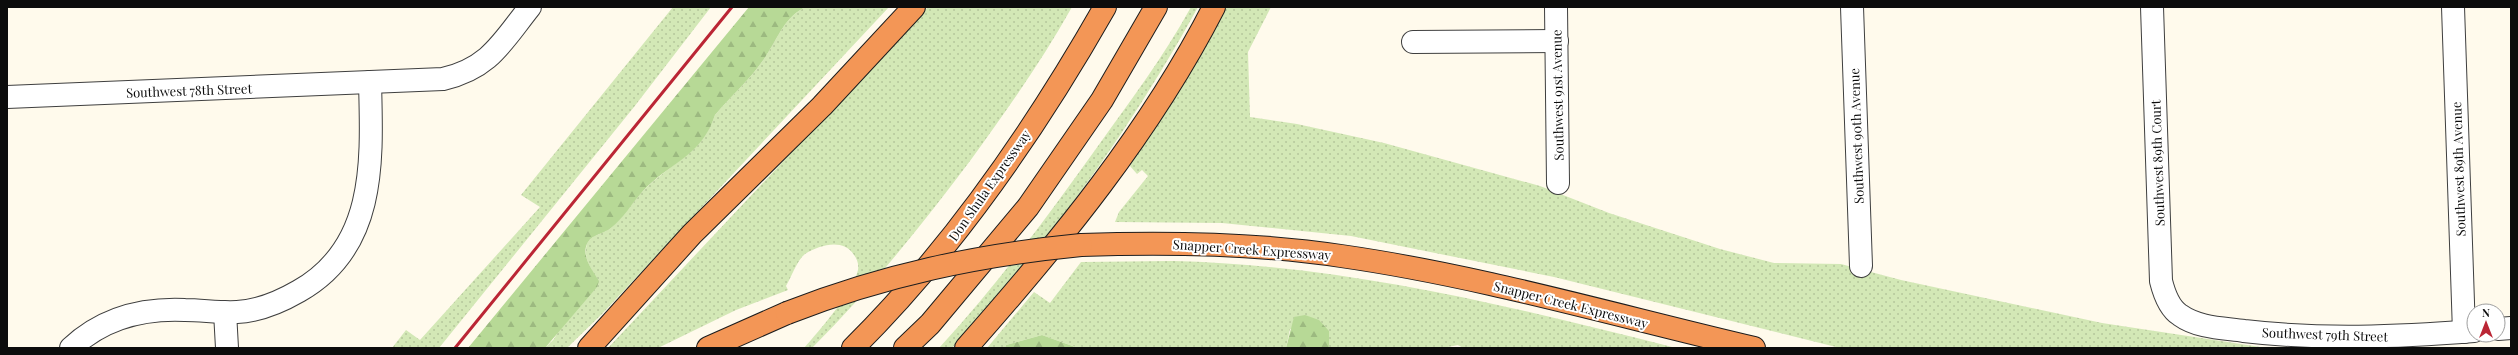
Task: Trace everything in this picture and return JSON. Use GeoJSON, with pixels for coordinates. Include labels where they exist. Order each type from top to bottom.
{"type":"FeatureCollection","features":[{"type":"Feature","properties":{"kind":"highway"},"geometry":{"type":"LineString","coordinates":[[589,348],[692,234],[822,106],[914,7]]}},
{"type":"Feature","properties":{"kind":"highway","name":"Don Shula Expressway"},"geometry":{"type":"LineString","coordinates":[[853,348],[906,292],[958,232],[1064,79],[1105,7]]}},
{"type":"Feature","properties":{"kind":"highway"},"geometry":{"type":"LineString","coordinates":[[906,348],[930,324],[1028,207],[1102,100],[1156,7]]}},
{"type":"Feature","properties":{"kind":"highway"},"geometry":{"type":"LineString","coordinates":[[966,348],[1030,274],[1082,208],[1135,136],[1190,54],[1214,7]]}},
{"type":"Feature","properties":{"kind":"highway","name":"Snapper Creek Expressway"},"geometry":{"type":"LineString","coordinates":[[708,348],[787,313],[868,284],[950,263],[1081,245],[1213,243],[1341,256],[1503,287],[1754,348]]}},
{"type":"Feature","properties":{"kind":"street","name":"Southwest 78th Street"},"geometry":{"type":"LineString","coordinates":[[7,97],[443,79],[469,72],[495,51],[530,7]]}},
{"type":"Feature","properties":{"kind":"street","name":"Southwest 91st Avenue"},"geometry":{"type":"LineString","coordinates":[[1556,7],[1558,183]]}},
{"type":"Feature","properties":{"kind":"street","name":"Southwest 90th Avenue"},"geometry":{"type":"LineString","coordinates":[[1852,7],[1861,266]]}},
{"type":"Feature","properties":{"kind":"street","name":"Southwest 89th Court"},"geometry":{"type":"LineString","coordinates":[[2152,7],[2161,281],[2168,300],[2179,314]]}},
{"type":"Feature","properties":{"kind":"street","name":"Southwest 89th Avenue"},"geometry":{"type":"LineString","coordinates":[[2452,7],[2468,303]]}},
{"type":"Feature","properties":{"kind":"street"},"geometry":{"type":"LineString","coordinates":[[1413,42],[1557,40]]}},
{"type":"Feature","properties":{"kind":"street"},"geometry":{"type":"LineString","coordinates":[[70,348],[94,331],[130,314],[171,310],[225,312],[255,310],[290,297],[322,277],[345,249],[358,224],[368,184],[370,82]]}},
{"type":"Feature","properties":{"kind":"street"},"geometry":{"type":"LineString","coordinates":[[225,312],[227,348]]}},
{"type":"Feature","properties":{"kind":"street","name":"Southwest 79th Street"},"geometry":{"type":"LineString","coordinates":[[2179,314],[2206,326],[2298,336],[2366,338],[2466,331]]}},
{"type":"Feature","properties":{"kind":"green space"},"geometry":{"type":"Polygon","coordinates":[[[673,7],[711,7],[634,107],[439,348],[392,348],[406,330],[420,340],[540,207],[521,195],[673,7]]]}},
{"type":"Feature","properties":{"kind":"green space"},"geometry":{"type":"Polygon","coordinates":[[[749,7],[806,7],[787,22],[760,64],[715,115],[709,129],[693,150],[653,181],[615,224],[608,230],[590,239],[586,247],[586,257],[599,281],[597,287],[545,348],[468,348],[749,7]]]}},
{"type":"Feature","properties":{"kind":"green space"},"geometry":{"type":"Polygon","coordinates":[[[806,7],[889,7],[602,314],[567,348],[545,348],[554,339],[592,270],[587,261],[586,254],[586,247],[589,241],[612,227],[644,190],[694,148],[710,128],[715,115],[760,64],[787,22],[806,7]]]}},
{"type":"Feature","properties":{"kind":"green space"},"geometry":{"type":"Polygon","coordinates":[[[928,7],[1072,7],[1036,66],[970,161],[894,258],[854,304],[812,348],[804,348],[843,300],[855,279],[858,270],[857,260],[854,255],[844,246],[824,246],[805,254],[802,257],[786,286],[788,290],[736,310],[658,348],[608,348],[928,7]]]}},
{"type":"Feature","properties":{"kind":"green space"},"geometry":{"type":"Polygon","coordinates":[[[1191,7],[1198,7],[1145,97],[1086,185],[1021,269],[952,348],[939,348],[1022,250],[1147,78],[1191,7]]]}},
{"type":"Feature","properties":{"kind":"green space"},"geometry":{"type":"Polygon","coordinates":[[[1226,7],[1271,7],[1248,52],[1250,117],[1297,124],[1384,143],[1540,186],[1609,213],[1720,249],[1774,263],[1841,264],[1901,280],[2102,323],[2267,348],[1840,348],[1554,277],[1351,236],[1222,223],[1115,222],[1119,212],[1148,176],[1142,170],[1137,174],[1130,166],[1133,159],[1226,7]]]}},
{"type":"Feature","properties":{"kind":"green space"},"geometry":{"type":"Polygon","coordinates":[[[1173,261],[1237,264],[1301,270],[1364,279],[1489,303],[1676,348],[1463,348],[1458,345],[1443,348],[1329,348],[1329,331],[1290,329],[1286,348],[1078,348],[1042,335],[1006,345],[1005,348],[987,348],[1034,292],[1050,303],[1081,262],[1173,261]]]}},
{"type":"Feature","properties":{"kind":"green space"},"geometry":{"type":"Polygon","coordinates":[[[1305,315],[1319,320],[1329,331],[1329,348],[1286,348],[1294,317],[1305,315]]]}},
{"type":"Feature","properties":{"kind":"green space"},"geometry":{"type":"Polygon","coordinates":[[[1042,335],[1078,348],[1005,348],[1006,345],[1042,335]]]}},
{"type":"Feature","properties":{"kind":"railway"},"geometry":{"type":"LineString","coordinates":[[455,348],[732,7]]}}]}
